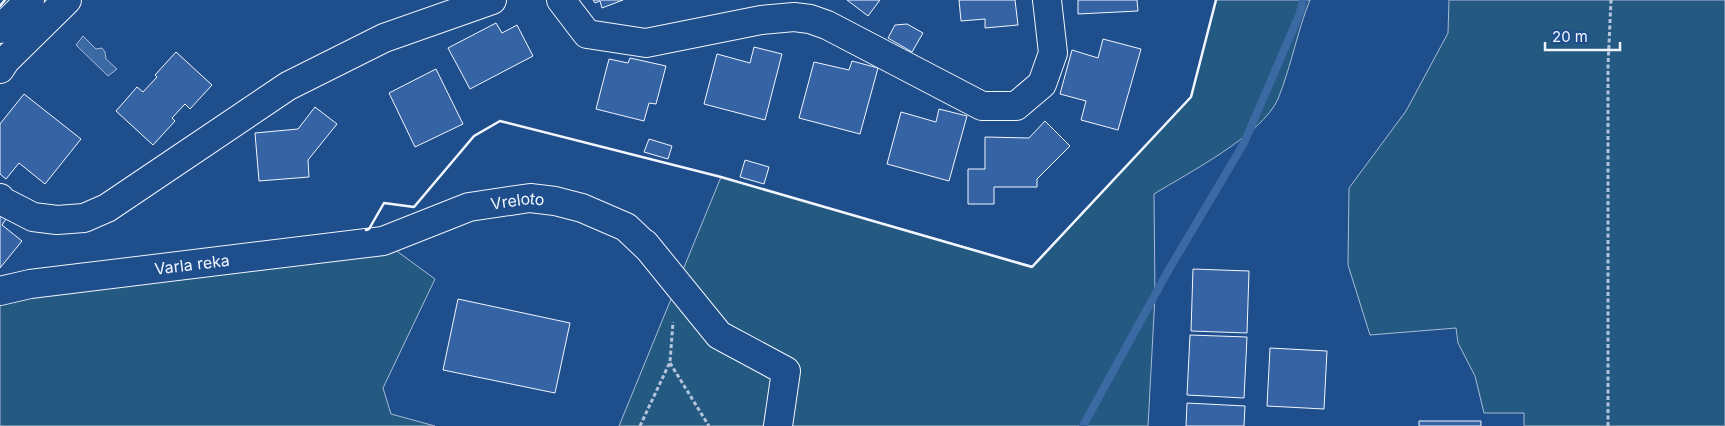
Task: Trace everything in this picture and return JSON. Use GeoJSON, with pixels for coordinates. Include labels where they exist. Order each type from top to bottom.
{"type":"FeatureCollection","features":[{"type":"Feature","properties":{"kind":"street"},"geometry":{"type":"LineString","coordinates":[[0,29],[30,0]]}},
{"type":"Feature","properties":{"kind":"street"},"geometry":{"type":"LineString","coordinates":[[0,69],[6,60],[67,0]]}},
{"type":"Feature","properties":{"kind":"street"},"geometry":{"type":"LineString","coordinates":[[0,198],[2,201],[33,216],[57,220],[84,218],[107,208],[288,86],[384,38],[492,0]]}},
{"type":"Feature","properties":{"kind":"street"},"geometry":{"type":"LineString","coordinates":[[561,0],[587,34],[646,43],[760,20],[794,17],[810,19],[827,25],[982,106],[1016,106],[1042,84],[1053,53],[1048,0]]}},
{"type":"Feature","properties":{"kind":"street","name":"Vreloto"},"geometry":{"type":"LineString","coordinates":[[383,241],[469,207],[530,198],[556,201],[582,208],[626,227],[645,244],[719,335],[786,371],[778,426]]}},
{"type":"Feature","properties":{"kind":"street","name":"Varla reka"},"geometry":{"type":"LineString","coordinates":[[0,292],[30,284],[383,241]]}},
{"type":"Feature","properties":{"kind":"path"},"geometry":{"type":"LineString","coordinates":[[1608,426],[1608,66],[1611,0]]}},
{"type":"Feature","properties":{"kind":"path"},"geometry":{"type":"LineString","coordinates":[[640,426],[670,362],[674,319]]}},
{"type":"Feature","properties":{"kind":"path"},"geometry":{"type":"LineString","coordinates":[[670,362],[709,426]]}},
{"type":"Feature","properties":{"kind":"shaded area"},"geometry":{"type":"Polygon","coordinates":[[[1216,0],[1310,0],[1283,87],[1269,113],[1257,126],[1223,152],[1154,194],[1155,296],[1148,426],[619,426],[721,177],[1032,266],[1191,97],[1216,0]]]}},
{"type":"Feature","properties":{"kind":"shaded area"},"geometry":{"type":"Polygon","coordinates":[[[1449,0],[1725,0],[1725,426],[1524,426],[1524,413],[1484,413],[1475,376],[1458,343],[1456,328],[1370,335],[1348,265],[1349,188],[1406,111],[1448,33],[1449,0]]]}},
{"type":"Feature","properties":{"kind":"shaded area"},"geometry":{"type":"Polygon","coordinates":[[[83,36],[96,49],[102,48],[106,59],[117,69],[108,76],[76,45],[83,36]]]}},
{"type":"Feature","properties":{"kind":"shaded area"},"geometry":{"type":"Polygon","coordinates":[[[383,241],[435,279],[383,388],[391,414],[435,426],[0,426],[0,291],[383,241]]]}},
{"type":"Feature","properties":{"kind":"building"},"geometry":{"type":"Polygon","coordinates":[[[593,0],[623,0],[602,8],[600,1],[595,3],[593,0]]]}},
{"type":"Feature","properties":{"kind":"building"},"geometry":{"type":"Polygon","coordinates":[[[847,0],[880,0],[868,16],[847,0]]]}},
{"type":"Feature","properties":{"kind":"building"},"geometry":{"type":"Polygon","coordinates":[[[959,0],[1015,0],[1018,25],[985,28],[985,19],[961,21],[959,0]]]}},
{"type":"Feature","properties":{"kind":"building"},"geometry":{"type":"Polygon","coordinates":[[[1078,0],[1137,0],[1138,11],[1078,14],[1078,0]]]}},
{"type":"Feature","properties":{"kind":"building"},"geometry":{"type":"Polygon","coordinates":[[[496,23],[502,33],[517,25],[533,56],[470,89],[448,48],[496,23]]]}},
{"type":"Feature","properties":{"kind":"building"},"geometry":{"type":"Polygon","coordinates":[[[907,24],[923,33],[912,52],[888,38],[895,25],[907,24]]]}},
{"type":"Feature","properties":{"kind":"building"},"geometry":{"type":"Polygon","coordinates":[[[1103,39],[1141,49],[1118,130],[1081,120],[1086,101],[1060,94],[1072,50],[1098,58],[1103,39]]]}},
{"type":"Feature","properties":{"kind":"building"},"geometry":{"type":"Polygon","coordinates":[[[754,47],[782,54],[765,120],[704,104],[717,54],[750,63],[754,47]]]}},
{"type":"Feature","properties":{"kind":"building"},"geometry":{"type":"Polygon","coordinates":[[[176,52],[212,85],[190,109],[185,104],[172,118],[175,121],[153,145],[116,111],[137,87],[143,92],[157,77],[155,75],[176,52]]]}},
{"type":"Feature","properties":{"kind":"building"},"geometry":{"type":"Polygon","coordinates":[[[630,58],[666,66],[656,104],[649,103],[644,121],[596,109],[609,59],[628,63],[630,58]]]}},
{"type":"Feature","properties":{"kind":"building"},"geometry":{"type":"Polygon","coordinates":[[[852,61],[878,68],[860,134],[799,118],[814,62],[849,70],[852,61]]]}},
{"type":"Feature","properties":{"kind":"building"},"geometry":{"type":"Polygon","coordinates":[[[436,69],[463,124],[415,147],[389,93],[436,69]]]}},
{"type":"Feature","properties":{"kind":"building"},"geometry":{"type":"Polygon","coordinates":[[[24,94],[81,139],[45,184],[19,163],[6,179],[0,174],[0,124],[24,94]]]}},
{"type":"Feature","properties":{"kind":"building"},"geometry":{"type":"Polygon","coordinates":[[[315,107],[337,124],[308,160],[309,177],[259,181],[255,133],[298,129],[315,107]]]}},
{"type":"Feature","properties":{"kind":"building"},"geometry":{"type":"Polygon","coordinates":[[[939,109],[967,116],[949,181],[887,164],[901,112],[936,122],[939,109]]]}},
{"type":"Feature","properties":{"kind":"building"},"geometry":{"type":"Polygon","coordinates":[[[1045,121],[1070,146],[1037,179],[1037,187],[994,187],[994,204],[968,204],[968,169],[985,169],[985,137],[1029,138],[1045,121]]]}},
{"type":"Feature","properties":{"kind":"building"},"geometry":{"type":"Polygon","coordinates":[[[649,139],[672,146],[668,159],[644,152],[649,139]]]}},
{"type":"Feature","properties":{"kind":"building"},"geometry":{"type":"Polygon","coordinates":[[[745,160],[769,167],[764,184],[740,177],[745,160]]]}},
{"type":"Feature","properties":{"kind":"building"},"geometry":{"type":"Polygon","coordinates":[[[0,214],[6,219],[2,225],[22,241],[0,268],[0,214]]]}},
{"type":"Feature","properties":{"kind":"building"},"geometry":{"type":"Polygon","coordinates":[[[1193,269],[1249,271],[1247,333],[1191,331],[1193,269]]]}},
{"type":"Feature","properties":{"kind":"building"},"geometry":{"type":"Polygon","coordinates":[[[458,299],[570,323],[555,393],[443,370],[458,299]]]}},
{"type":"Feature","properties":{"kind":"building"},"geometry":{"type":"Polygon","coordinates":[[[1190,335],[1247,337],[1244,398],[1187,395],[1190,335]]]}},
{"type":"Feature","properties":{"kind":"building"},"geometry":{"type":"Polygon","coordinates":[[[1270,348],[1327,351],[1324,409],[1267,406],[1270,348]]]}},
{"type":"Feature","properties":{"kind":"building"},"geometry":{"type":"Polygon","coordinates":[[[1187,403],[1245,406],[1244,426],[1186,426],[1187,403]]]}},
{"type":"Feature","properties":{"kind":"building"},"geometry":{"type":"Polygon","coordinates":[[[1419,421],[1481,421],[1481,426],[1419,426],[1419,421]]]}},
{"type":"Feature","properties":{"kind":"waterway"},"geometry":{"type":"LineString","coordinates":[[1083,426],[1168,271],[1244,143],[1300,13],[1303,0]]}},
{"type":"Feature","properties":{"kind":"wall"},"geometry":{"type":"LineString","coordinates":[[0,6],[5,0]]}},
{"type":"Feature","properties":{"kind":"wall"},"geometry":{"type":"LineString","coordinates":[[366,230],[369,229],[384,203],[414,207],[474,136],[500,121],[721,177],[1032,267],[1191,97],[1216,0]]}}]}
